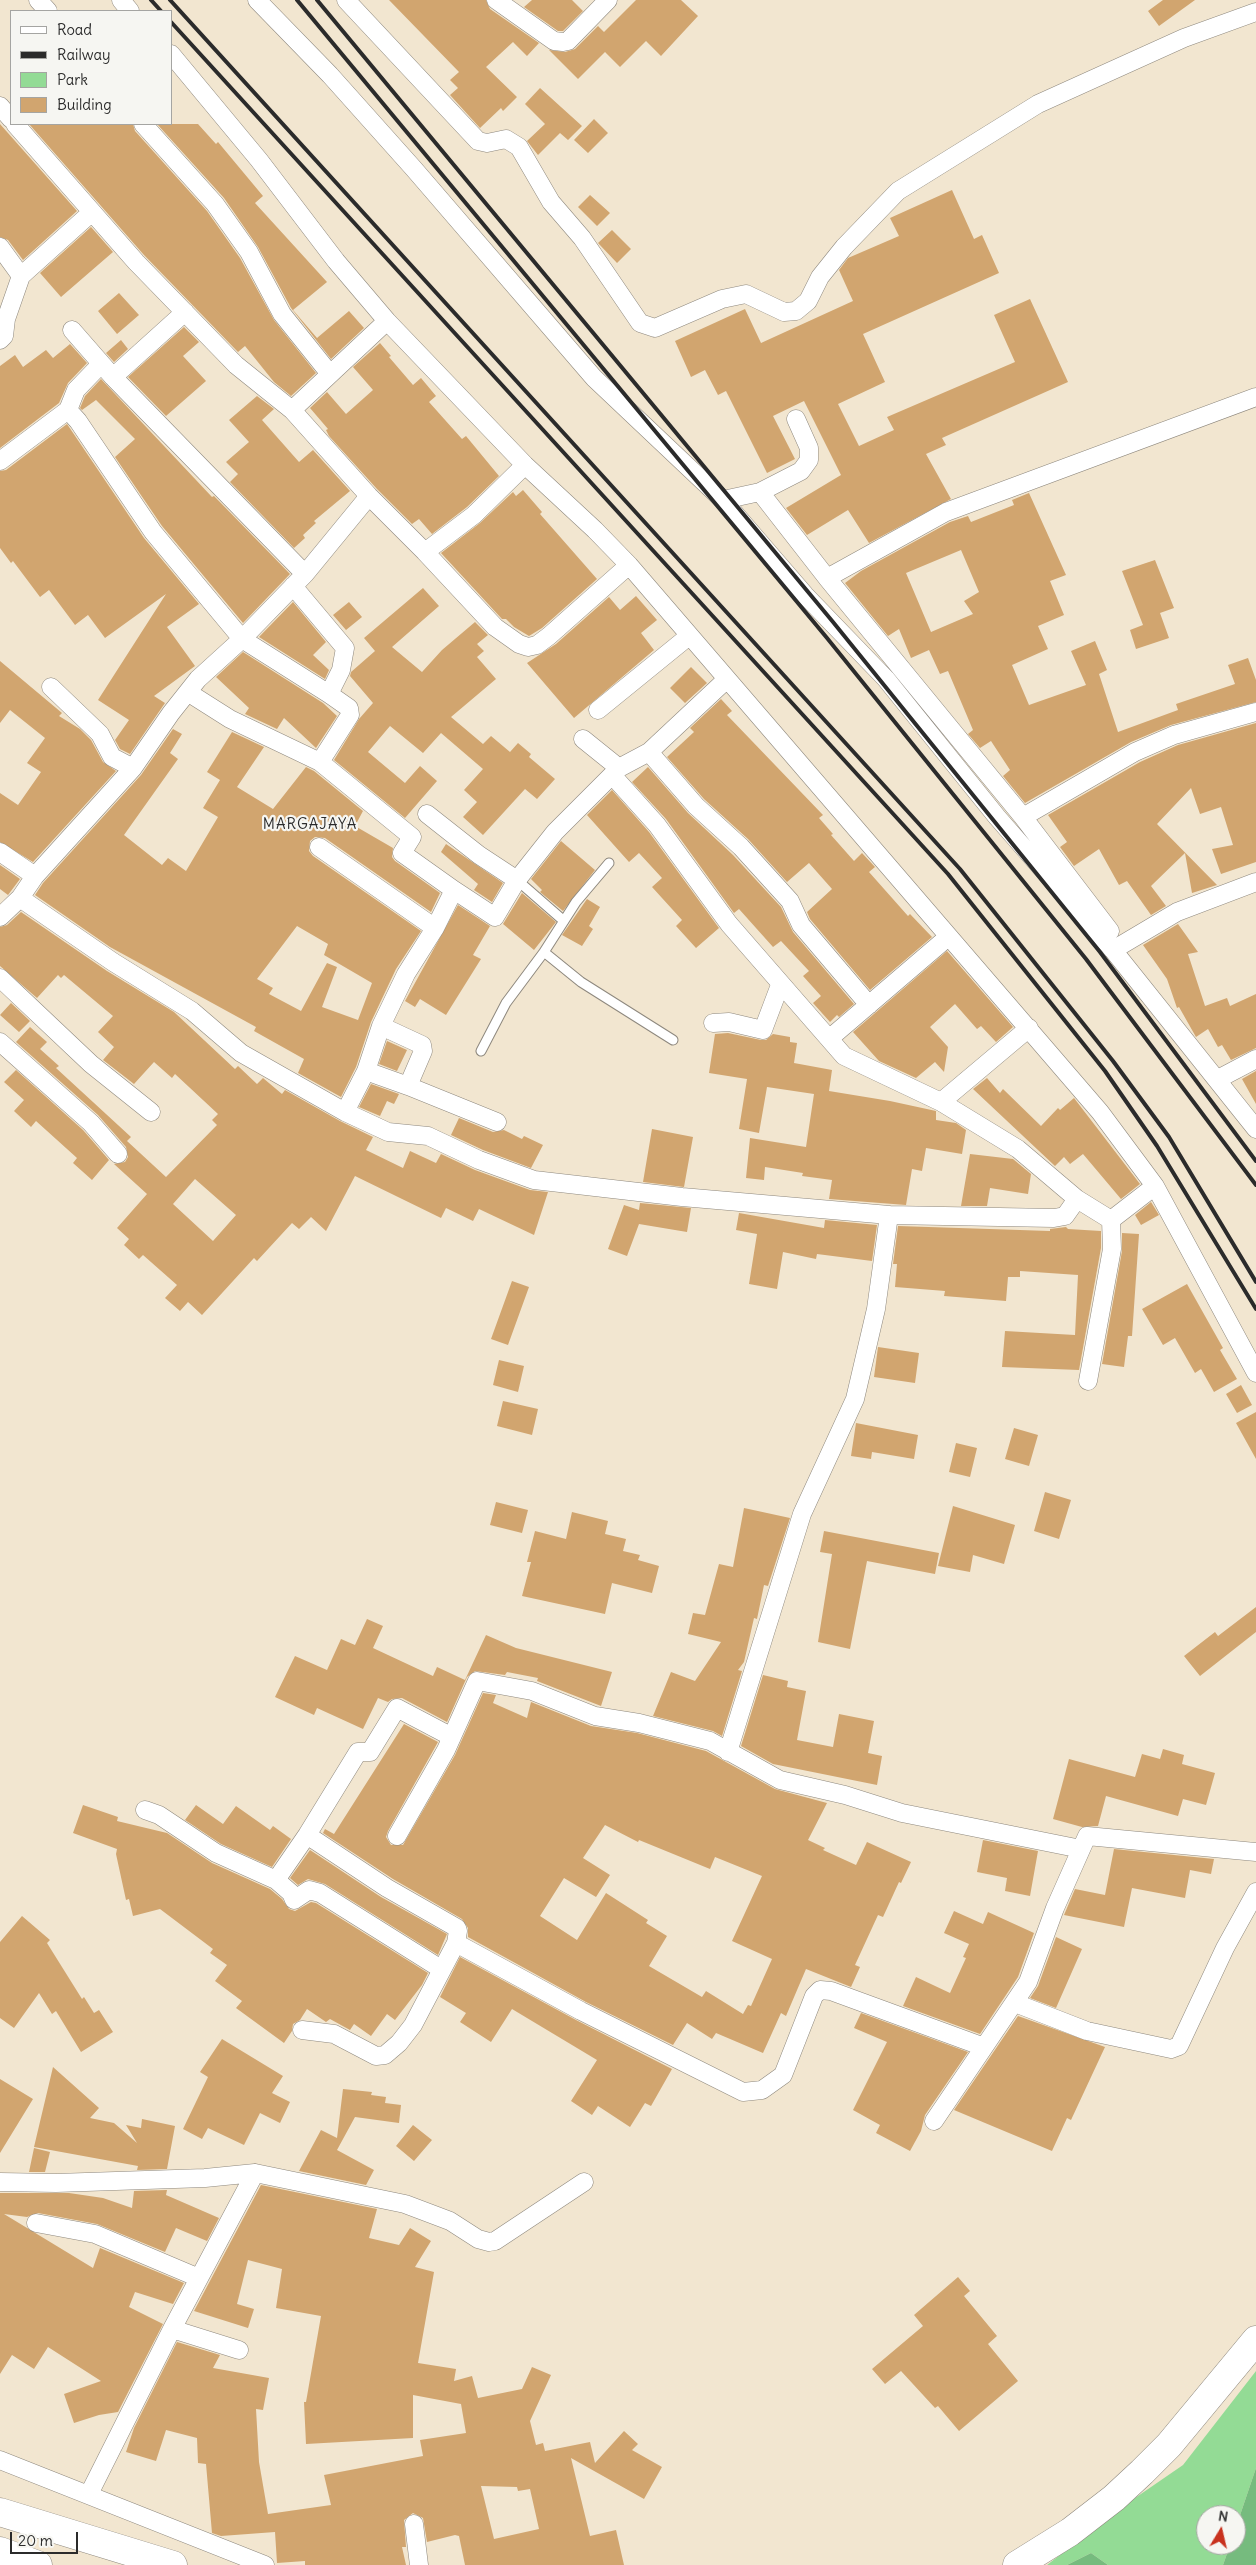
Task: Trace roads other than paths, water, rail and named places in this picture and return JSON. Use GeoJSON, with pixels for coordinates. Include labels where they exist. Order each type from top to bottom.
{"type":"FeatureCollection","features":[{"type":"Feature","properties":{"kind":"highway"},"geometry":{"type":"LineString","coordinates":[[1017,2565],[1070,2532],[1114,2498],[1142,2472],[1169,2445],[1256,2340]]}},
{"type":"Feature","properties":{"kind":"highway"},"geometry":{"type":"LineString","coordinates":[[0,2512],[173,2565]]}},
{"type":"Feature","properties":{"kind":"highway"},"geometry":{"type":"LineString","coordinates":[[0,2551],[38,2565]]}},
{"type":"Feature","properties":{"kind":"street"},"geometry":{"type":"LineString","coordinates":[[38,0],[47,10]]}},
{"type":"Feature","properties":{"kind":"street"},"geometry":{"type":"LineString","coordinates":[[121,0],[129,10]]}},
{"type":"Feature","properties":{"kind":"street"},"geometry":{"type":"LineString","coordinates":[[257,0],[330,75],[414,169],[594,378],[723,500],[805,595],[886,679],[997,817],[1117,948]]}},
{"type":"Feature","properties":{"kind":"street"},"geometry":{"type":"LineString","coordinates":[[346,0],[478,141],[487,143],[506,139],[519,147],[551,202],[582,238],[640,323],[655,328],[722,299],[746,294],[784,312],[796,311],[808,300],[820,277],[844,247],[898,191],[1038,104],[1184,38],[1256,12]]}},
{"type":"Feature","properties":{"kind":"street"},"geometry":{"type":"LineString","coordinates":[[496,0],[554,41],[563,42],[568,41],[608,0]]}},
{"type":"Feature","properties":{"kind":"street"},"geometry":{"type":"LineString","coordinates":[[172,55],[259,160],[336,261],[388,320],[525,465],[595,530],[629,565],[688,636],[1100,1112],[1155,1186],[1256,1373]]}},
{"type":"Feature","properties":{"kind":"street"},"geometry":{"type":"LineString","coordinates":[[0,106],[10,118]]}},
{"type":"Feature","properties":{"kind":"street"},"geometry":{"type":"LineString","coordinates":[[16,125],[136,262],[236,365],[292,410],[369,496],[425,552],[495,628],[518,644],[528,647],[537,645],[629,565]]}},
{"type":"Feature","properties":{"kind":"street"},"geometry":{"type":"LineString","coordinates":[[144,125],[215,204],[249,252],[282,314],[330,374]]}},
{"type":"Feature","properties":{"kind":"street"},"geometry":{"type":"LineString","coordinates":[[0,340],[4,336],[6,318],[21,276],[92,212]]}},
{"type":"Feature","properties":{"kind":"street"},"geometry":{"type":"LineString","coordinates":[[0,247],[21,276]]}},
{"type":"Feature","properties":{"kind":"street"},"geometry":{"type":"LineString","coordinates":[[113,378],[185,312]]}},
{"type":"Feature","properties":{"kind":"street"},"geometry":{"type":"LineString","coordinates":[[292,410],[323,384],[330,374],[388,320]]}},
{"type":"Feature","properties":{"kind":"street"},"geometry":{"type":"LineString","coordinates":[[72,330],[113,378],[299,580],[346,653],[342,670],[329,694]]}},
{"type":"Feature","properties":{"kind":"street"},"geometry":{"type":"LineString","coordinates":[[0,461],[68,410],[76,390],[101,364]]}},
{"type":"Feature","properties":{"kind":"street"},"geometry":{"type":"LineString","coordinates":[[827,578],[946,512],[1256,397]]}},
{"type":"Feature","properties":{"kind":"street"},"geometry":{"type":"LineString","coordinates":[[68,410],[78,421],[153,532],[242,639],[349,708],[350,715],[320,762]]}},
{"type":"Feature","properties":{"kind":"street"},"geometry":{"type":"LineString","coordinates":[[723,500],[760,492],[801,471],[809,460],[809,448],[796,419]]}},
{"type":"Feature","properties":{"kind":"street"},"geometry":{"type":"LineString","coordinates":[[425,552],[474,515],[525,465]]}},
{"type":"Feature","properties":{"kind":"street"},"geometry":{"type":"LineString","coordinates":[[760,492],[827,578],[1023,817],[1117,948],[1256,1129]]}},
{"type":"Feature","properties":{"kind":"street"},"geometry":{"type":"LineString","coordinates":[[0,917],[20,898],[35,876],[133,768],[198,679],[242,639],[299,580],[369,496]]}},
{"type":"Feature","properties":{"kind":"street"},"geometry":{"type":"LineString","coordinates":[[598,710],[688,636]]}},
{"type":"Feature","properties":{"kind":"street"},"geometry":{"type":"LineString","coordinates":[[189,693],[230,719],[320,762],[412,837],[402,853],[496,917],[517,880],[555,832],[616,772],[649,752],[727,679]]}},
{"type":"Feature","properties":{"kind":"street"},"geometry":{"type":"LineString","coordinates":[[51,687],[100,734],[112,757],[133,768]]}},
{"type":"Feature","properties":{"kind":"street"},"geometry":{"type":"LineString","coordinates":[[1023,817],[1135,752],[1174,735],[1256,712]]}},
{"type":"Feature","properties":{"kind":"street"},"geometry":{"type":"LineString","coordinates":[[583,739],[616,772],[729,924],[780,985],[830,1038],[844,1056],[941,1102],[1018,1149],[1077,1198],[1111,1220]]}},
{"type":"Feature","properties":{"kind":"street"},"geometry":{"type":"LineString","coordinates":[[649,752],[696,806],[741,847],[790,901],[801,925],[869,1004]]}},
{"type":"Feature","properties":{"kind":"street"},"geometry":{"type":"LineString","coordinates":[[427,814],[479,855],[517,880]]}},
{"type":"Feature","properties":{"kind":"street"},"geometry":{"type":"LineString","coordinates":[[319,848],[435,928]]}},
{"type":"Feature","properties":{"kind":"street"},"geometry":{"type":"LineString","coordinates":[[0,852],[35,876]]}},
{"type":"Feature","properties":{"kind":"street"},"geometry":{"type":"LineString","coordinates":[[1117,948],[1177,912],[1256,882]]}},
{"type":"Feature","properties":{"kind":"street"},"geometry":{"type":"LineString","coordinates":[[345,1112],[366,1071],[381,1026],[406,974],[435,928],[454,890]]}},
{"type":"Feature","properties":{"kind":"street"},"geometry":{"type":"LineString","coordinates":[[20,898],[120,967],[192,1012],[241,1053],[345,1112],[388,1132],[428,1136],[479,1160],[534,1180],[682,1197],[889,1215],[1054,1218],[1065,1216],[1077,1198]]}},
{"type":"Feature","properties":{"kind":"street"},"geometry":{"type":"LineString","coordinates":[[830,1038],[948,937]]}},
{"type":"Feature","properties":{"kind":"street"},"geometry":{"type":"LineString","coordinates":[[0,978],[91,1064],[151,1112]]}},
{"type":"Feature","properties":{"kind":"street"},"geometry":{"type":"LineString","coordinates":[[713,1023],[729,1022],[763,1030],[780,985]]}},
{"type":"Feature","properties":{"kind":"street"},"geometry":{"type":"LineString","coordinates":[[381,1026],[422,1045],[423,1051],[408,1086]]}},
{"type":"Feature","properties":{"kind":"street"},"geometry":{"type":"LineString","coordinates":[[941,1102],[1029,1028]]}},
{"type":"Feature","properties":{"kind":"street"},"geometry":{"type":"LineString","coordinates":[[0,1042],[91,1123],[118,1154]]}},
{"type":"Feature","properties":{"kind":"street"},"geometry":{"type":"LineString","coordinates":[[1218,1079],[1256,1059]]}},
{"type":"Feature","properties":{"kind":"street"},"geometry":{"type":"LineString","coordinates":[[366,1071],[497,1122]]}},
{"type":"Feature","properties":{"kind":"street"},"geometry":{"type":"LineString","coordinates":[[1111,1220],[1155,1186]]}},
{"type":"Feature","properties":{"kind":"street"},"geometry":{"type":"LineString","coordinates":[[728,1752],[802,1514],[855,1399],[876,1310],[889,1215]]}},
{"type":"Feature","properties":{"kind":"street"},"geometry":{"type":"LineString","coordinates":[[1088,1381],[1112,1250],[1111,1220]]}},
{"type":"Feature","properties":{"kind":"street"},"geometry":{"type":"LineString","coordinates":[[398,1836],[428,1786],[477,1681],[532,1691],[595,1716],[640,1723],[710,1742],[780,1780],[845,1795],[902,1813],[1081,1849]]}},
{"type":"Feature","properties":{"kind":"street"},"geometry":{"type":"LineString","coordinates":[[276,1880],[307,1835],[358,1752],[370,1752],[397,1708],[452,1737]]}},
{"type":"Feature","properties":{"kind":"street"},"geometry":{"type":"LineString","coordinates":[[145,1810],[159,1815],[216,1854],[276,1880],[291,1893],[294,1900],[309,1890],[320,1893],[441,1969]]}},
{"type":"Feature","properties":{"kind":"street"},"geometry":{"type":"LineString","coordinates":[[302,2030],[334,2034],[380,2057],[399,2043],[413,2025],[456,1943],[458,1931],[457,1928],[387,1888],[307,1835]]}},
{"type":"Feature","properties":{"kind":"street"},"geometry":{"type":"LineString","coordinates":[[934,2121],[1028,1982],[1087,1836],[1256,1852]]}},
{"type":"Feature","properties":{"kind":"street"},"geometry":{"type":"LineString","coordinates":[[1015,2003],[1087,2032],[1171,2049],[1179,2046],[1225,1948],[1256,1892]]}},
{"type":"Feature","properties":{"kind":"street"},"geometry":{"type":"LineString","coordinates":[[456,1943],[581,2011],[743,2092],[762,2090],[783,2075],[814,1996],[820,1990],[831,1991],[984,2047]]}},
{"type":"Feature","properties":{"kind":"street"},"geometry":{"type":"LineString","coordinates":[[89,2494],[172,2329],[255,2173]]}},
{"type":"Feature","properties":{"kind":"street"},"geometry":{"type":"LineString","coordinates":[[0,2182],[56,2183],[195,2178],[255,2173],[405,2204],[450,2221],[478,2239],[489,2242],[495,2242],[584,2182]]}},
{"type":"Feature","properties":{"kind":"street"},"geometry":{"type":"LineString","coordinates":[[36,2223],[95,2234],[199,2278]]}},
{"type":"Feature","properties":{"kind":"street"},"geometry":{"type":"LineString","coordinates":[[172,2329],[239,2350]]}},
{"type":"Feature","properties":{"kind":"street"},"geometry":{"type":"LineString","coordinates":[[0,2460],[265,2565]]}},
{"type":"Feature","properties":{"kind":"street"},"geometry":{"type":"LineString","coordinates":[[414,2524],[419,2565]]}},
{"type":"Feature","properties":{"kind":"lane"},"geometry":{"type":"LineString","coordinates":[[480,1051],[506,1003],[544,952],[576,902],[609,863]]}},
{"type":"Feature","properties":{"kind":"lane"},"geometry":{"type":"LineString","coordinates":[[517,880],[564,921]]}},
{"type":"Feature","properties":{"kind":"lane"},"geometry":{"type":"LineString","coordinates":[[544,952],[581,982],[673,1040]]}},
{"type":"Feature","properties":{"kind":"railway"},"geometry":{"type":"LineString","coordinates":[[151,0],[160,10]]}},
{"type":"Feature","properties":{"kind":"railway"},"geometry":{"type":"LineString","coordinates":[[170,0],[960,869],[1113,1061],[1169,1137],[1256,1282]]}},
{"type":"Feature","properties":{"kind":"railway"},"geometry":{"type":"LineString","coordinates":[[297,0],[827,638],[1086,959],[1256,1185]]}},
{"type":"Feature","properties":{"kind":"railway"},"geometry":{"type":"LineString","coordinates":[[317,0],[833,622],[1100,952],[1256,1161]]}},
{"type":"Feature","properties":{"kind":"railway"},"geometry":{"type":"LineString","coordinates":[[172,23],[948,874],[1105,1071],[1157,1146],[1256,1309]]}},
{"type":"Feature","properties":{"kind":"district","name":"MARGAJAYA"},"geometry":{"type":"Point","coordinates":[310,825]}}]}
